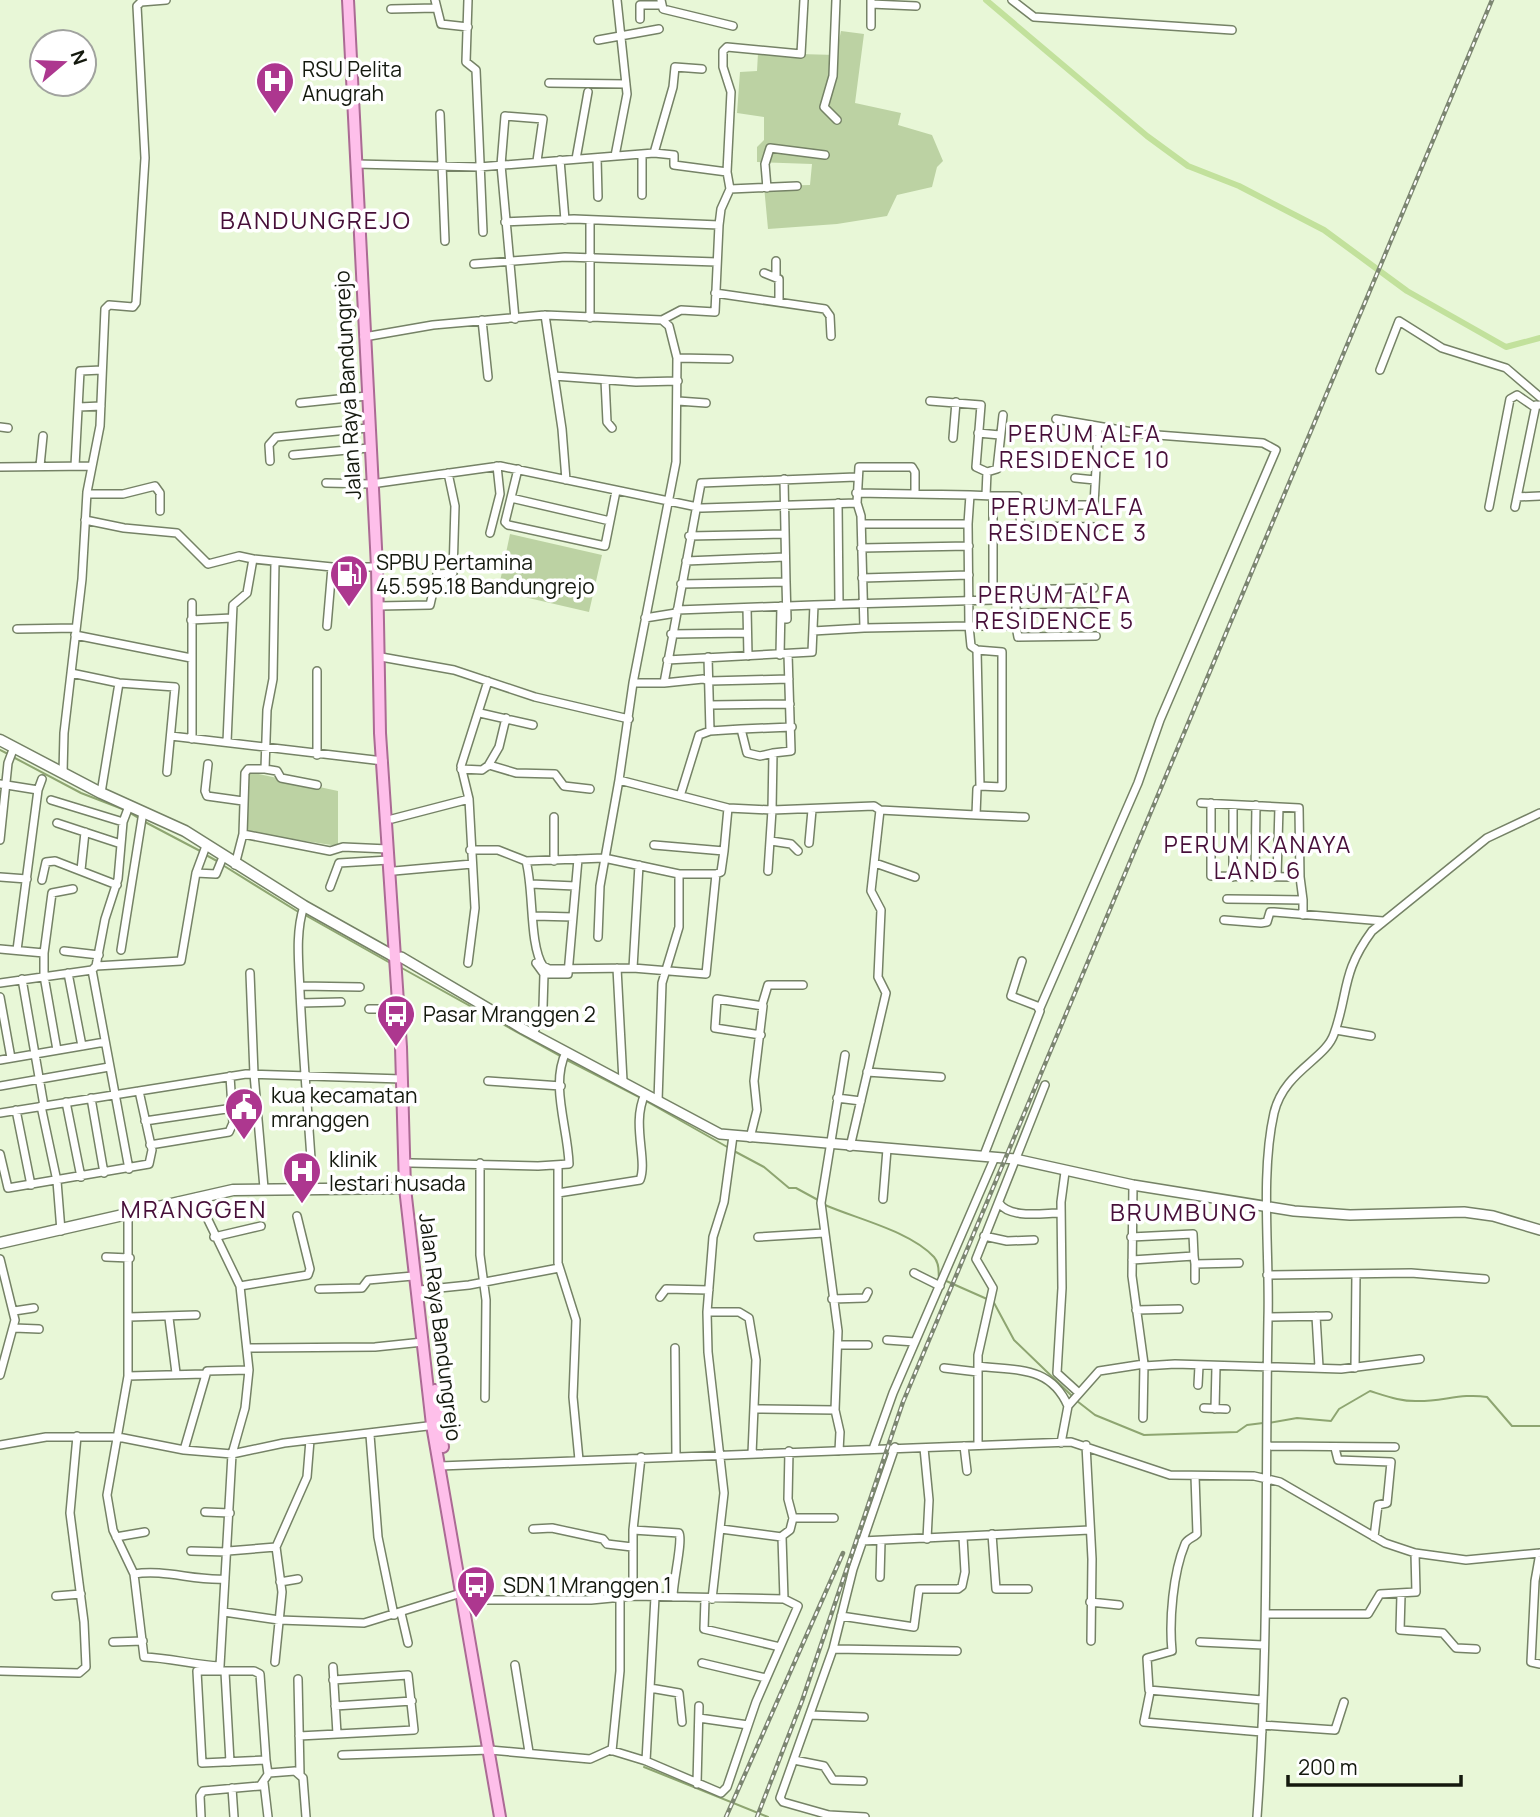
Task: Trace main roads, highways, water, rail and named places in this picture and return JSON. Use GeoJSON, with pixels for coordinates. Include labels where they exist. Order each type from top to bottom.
{"type":"FeatureCollection","features":[{"type":"Feature","properties":{"kind":"main road","name":"Jalan Raya Bandungrejo"},"geometry":{"type":"LineString","coordinates":[[348,0],[363,337],[379,606],[383,761],[399,964],[408,1188],[436,1425]]}},
{"type":"Feature","properties":{"kind":"main road","name":"Jalan Raya Bandungrejo"},"geometry":{"type":"LineString","coordinates":[[381,662],[386,682],[392,819],[391,867]]}},
{"type":"Feature","properties":{"kind":"main road"},"geometry":{"type":"LineString","coordinates":[[0,740],[101,793],[126,813],[185,831],[203,851],[236,865],[302,911],[399,964]]}},
{"type":"Feature","properties":{"kind":"main road","name":"Jalan Raya Bandungrejo"},"geometry":{"type":"LineString","coordinates":[[399,964],[402,1079],[411,1163],[408,1188]]}},
{"type":"Feature","properties":{"kind":"main road"},"geometry":{"type":"LineString","coordinates":[[0,1243],[233,1190],[408,1188]]}},
{"type":"Feature","properties":{"kind":"main road","name":"Jalan Raya Bandungrejo"},"geometry":{"type":"LineString","coordinates":[[413,1248],[413,1276],[465,1585],[499,1817]]}},
{"type":"Feature","properties":{"kind":"waterway"},"geometry":{"type":"LineString","coordinates":[[986,0],[1147,136],[1188,166],[1239,186],[1324,230],[1407,291],[1506,347],[1540,338]]}},
{"type":"Feature","properties":{"kind":"waterway"},"geometry":{"type":"LineString","coordinates":[[0,750],[8,754]]}},
{"type":"Feature","properties":{"kind":"waterway"},"geometry":{"type":"LineString","coordinates":[[13,757],[81,793],[125,810]]}},
{"type":"Feature","properties":{"kind":"waterway"},"geometry":{"type":"LineString","coordinates":[[130,813],[140,819]]}},
{"type":"Feature","properties":{"kind":"waterway"},"geometry":{"type":"LineString","coordinates":[[145,822],[202,852]]}},
{"type":"Feature","properties":{"kind":"waterway"},"geometry":{"type":"LineString","coordinates":[[206,855],[217,861]]}},
{"type":"Feature","properties":{"kind":"waterway"},"geometry":{"type":"LineString","coordinates":[[221,864],[300,913]]}},
{"type":"Feature","properties":{"kind":"waterway"},"geometry":{"type":"LineString","coordinates":[[305,915],[392,964]]}},
{"type":"Feature","properties":{"kind":"waterway"},"geometry":{"type":"LineString","coordinates":[[400,967],[560,1056]]}},
{"type":"Feature","properties":{"kind":"waterway"},"geometry":{"type":"LineString","coordinates":[[565,1059],[641,1098]]}},
{"type":"Feature","properties":{"kind":"waterway"},"geometry":{"type":"LineString","coordinates":[[646,1101],[729,1148]]}},
{"type":"Feature","properties":{"kind":"waterway"},"geometry":{"type":"LineString","coordinates":[[734,1151],[764,1167],[789,1188],[796,1188],[818,1200]]}},
{"type":"Feature","properties":{"kind":"waterway"},"geometry":{"type":"LineString","coordinates":[[825,1205],[882,1226],[924,1248],[934,1257],[939,1278]]}},
{"type":"Feature","properties":{"kind":"waterway"},"geometry":{"type":"LineString","coordinates":[[944,1280],[987,1299]]}},
{"type":"Feature","properties":{"kind":"waterway"},"geometry":{"type":"LineString","coordinates":[[993,1301],[1014,1340],[1073,1397]]}},
{"type":"Feature","properties":{"kind":"waterway"},"geometry":{"type":"LineString","coordinates":[[1268,1423],[1297,1418],[1331,1421],[1339,1409],[1370,1391],[1413,1401],[1487,1397],[1512,1426],[1540,1426]]}},
{"type":"Feature","properties":{"kind":"waterway"},"geometry":{"type":"LineString","coordinates":[[1077,1401],[1095,1415],[1144,1435],[1237,1432],[1247,1425],[1263,1423]]}},
{"type":"Feature","properties":{"kind":"waterway"},"geometry":{"type":"LineString","coordinates":[[644,1767],[768,1817]]}},
{"type":"Feature","properties":{"kind":"railway"},"geometry":{"type":"LineString","coordinates":[[757,1817],[802,1701],[903,1402],[1492,0]]}},
{"type":"Feature","properties":{"kind":"railway"},"geometry":{"type":"LineString","coordinates":[[726,1817],[843,1553]]}},
{"type":"Feature","properties":{"kind":"place","name":"RSU Pelita Anugrah"},"geometry":{"type":"Point","coordinates":[275,115]}},
{"type":"Feature","properties":{"kind":"place","name":"SPBU Pertamina 45.595.18 Bandungrejo"},"geometry":{"type":"Point","coordinates":[349,608]}},
{"type":"Feature","properties":{"kind":"place","name":"Pasar Mranggen 2"},"geometry":{"type":"Point","coordinates":[396,1048]}},
{"type":"Feature","properties":{"kind":"place","name":"kua kecamatan mranggen"},"geometry":{"type":"Point","coordinates":[244,1141]}},
{"type":"Feature","properties":{"kind":"place","name":"klinik lestari husada"},"geometry":{"type":"Point","coordinates":[302,1205]}},
{"type":"Feature","properties":{"kind":"place","name":"SDN 1 Mranggen 1"},"geometry":{"type":"Point","coordinates":[476,1619]}},
{"type":"Feature","properties":{"kind":"district","name":"BANDUNGREJO"},"geometry":{"type":"Point","coordinates":[316,219]}},
{"type":"Feature","properties":{"kind":"district","name":"PERUM ALFA RESIDENCE 10"},"geometry":{"type":"Point","coordinates":[1085,446]}},
{"type":"Feature","properties":{"kind":"district","name":"PERUM ALFA RESIDENCE 3"},"geometry":{"type":"Point","coordinates":[1068,519]}},
{"type":"Feature","properties":{"kind":"district","name":"PERUM ALFA RESIDENCE 5"},"geometry":{"type":"Point","coordinates":[1055,607]}},
{"type":"Feature","properties":{"kind":"district","name":"PERUM KANAYA LAND 6"},"geometry":{"type":"Point","coordinates":[1258,857]}},
{"type":"Feature","properties":{"kind":"district","name":"MRANGGEN"},"geometry":{"type":"Point","coordinates":[194,1208]}},
{"type":"Feature","properties":{"kind":"district","name":"BRUMBUNG"},"geometry":{"type":"Point","coordinates":[1184,1211]}}]}
